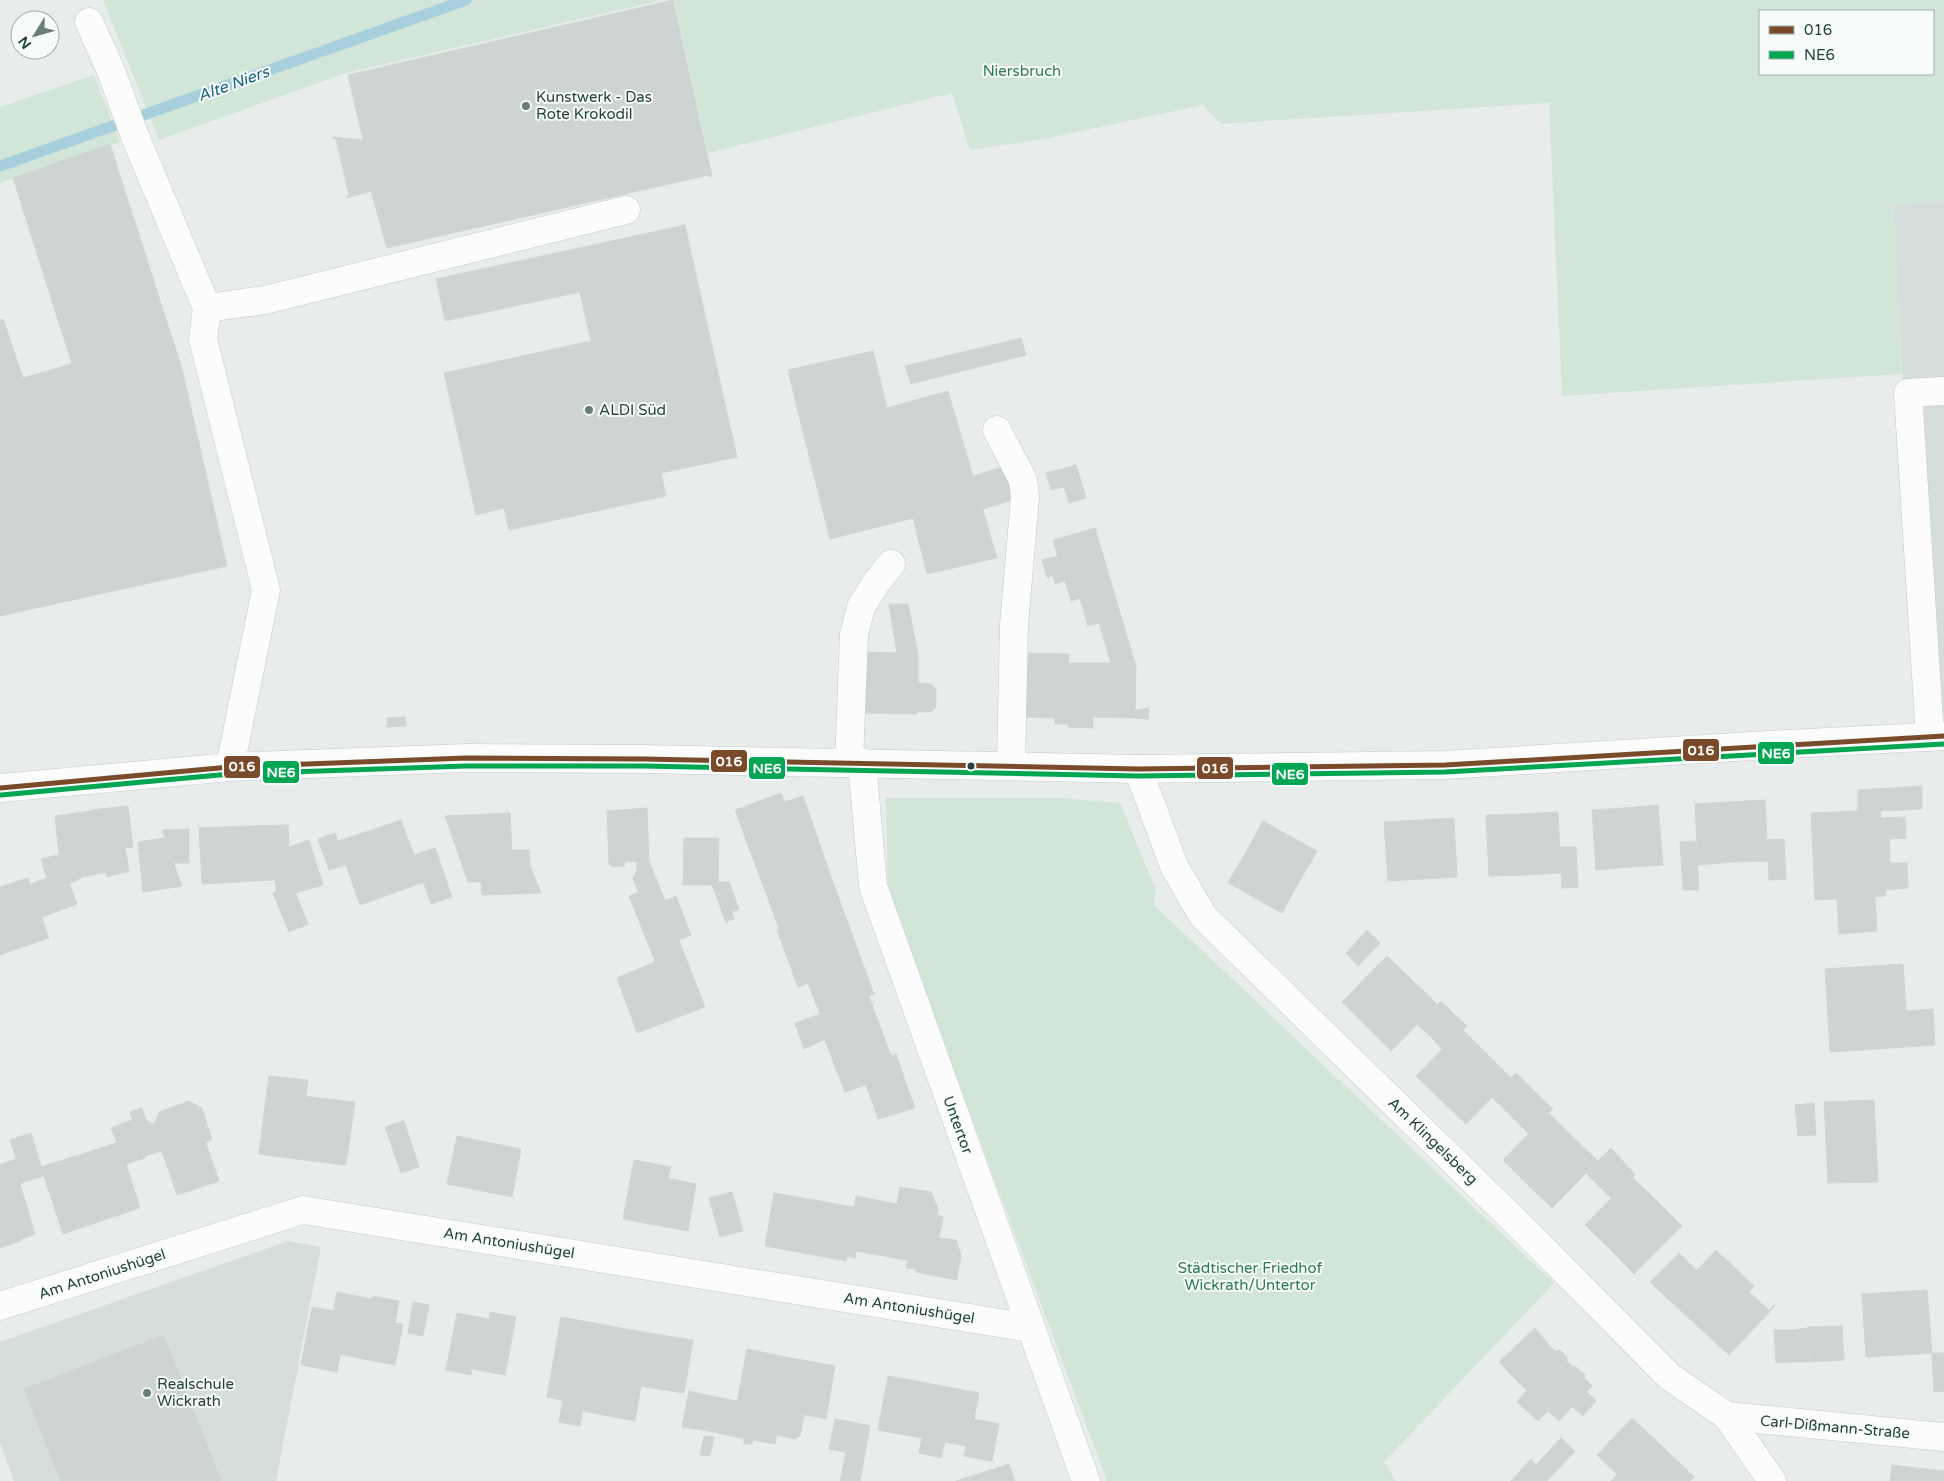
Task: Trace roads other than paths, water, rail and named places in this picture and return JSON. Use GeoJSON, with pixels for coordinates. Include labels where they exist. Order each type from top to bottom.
{"type":"FeatureCollection","features":[{"type":"Feature","properties":{"kind":"street"},"geometry":{"type":"LineString","coordinates":[[89,22],[111,71],[136,139],[207,308],[203,339],[266,590],[230,767]]}},
{"type":"Feature","properties":{"kind":"street"},"geometry":{"type":"LineString","coordinates":[[207,308],[265,300],[626,210]]}},
{"type":"Feature","properties":{"kind":"street"},"geometry":{"type":"LineString","coordinates":[[0,788],[230,767],[494,758],[855,762],[1138,768],[1445,765],[1768,744],[1937,737],[1933,615],[1908,393],[1944,391]]}},
{"type":"Feature","properties":{"kind":"street"},"geometry":{"type":"LineString","coordinates":[[997,430],[1023,480],[1025,497],[1014,625],[1011,766]]}},
{"type":"Feature","properties":{"kind":"street","name":"Untertor"},"geometry":{"type":"LineString","coordinates":[[891,564],[876,583],[862,607],[854,634],[855,762],[873,886],[1086,1481]]}},
{"type":"Feature","properties":{"kind":"street","name":"Am Klingelsberg"},"geometry":{"type":"LineString","coordinates":[[1138,768],[1174,866],[1203,916],[1524,1230],[1670,1377],[1727,1416],[1772,1481]]}},
{"type":"Feature","properties":{"kind":"street","name":"Am Antoniushügel"},"geometry":{"type":"LineString","coordinates":[[0,1306],[303,1210],[1030,1328]]}},
{"type":"Feature","properties":{"kind":"street","name":"Carl-Dißmann-Straße"},"geometry":{"type":"LineString","coordinates":[[1727,1416],[1944,1437]]}},
{"type":"Feature","properties":{"kind":"waterway","name":"Alte Niers"},"geometry":{"type":"LineString","coordinates":[[0,166],[466,0]]}},
{"type":"Feature","properties":{"kind":"place","name":"Kunstwerk - Das Rote Krokodil"},"geometry":{"type":"Point","coordinates":[526,106]}},
{"type":"Feature","properties":{"kind":"place","name":"ALDI Süd"},"geometry":{"type":"Point","coordinates":[589,410]}},
{"type":"Feature","properties":{"kind":"place","name":"Realschule Wickrath"},"geometry":{"type":"Point","coordinates":[147,1393]}},
{"type":"Feature","properties":{"kind":"park label","name":"Niersbruch"},"geometry":{"type":"Point","coordinates":[1022,71]}},
{"type":"Feature","properties":{"kind":"park label","name":"Städtischer Friedhof Wickrath/Untertor"},"geometry":{"type":"Point","coordinates":[1250,1276]}}]}
